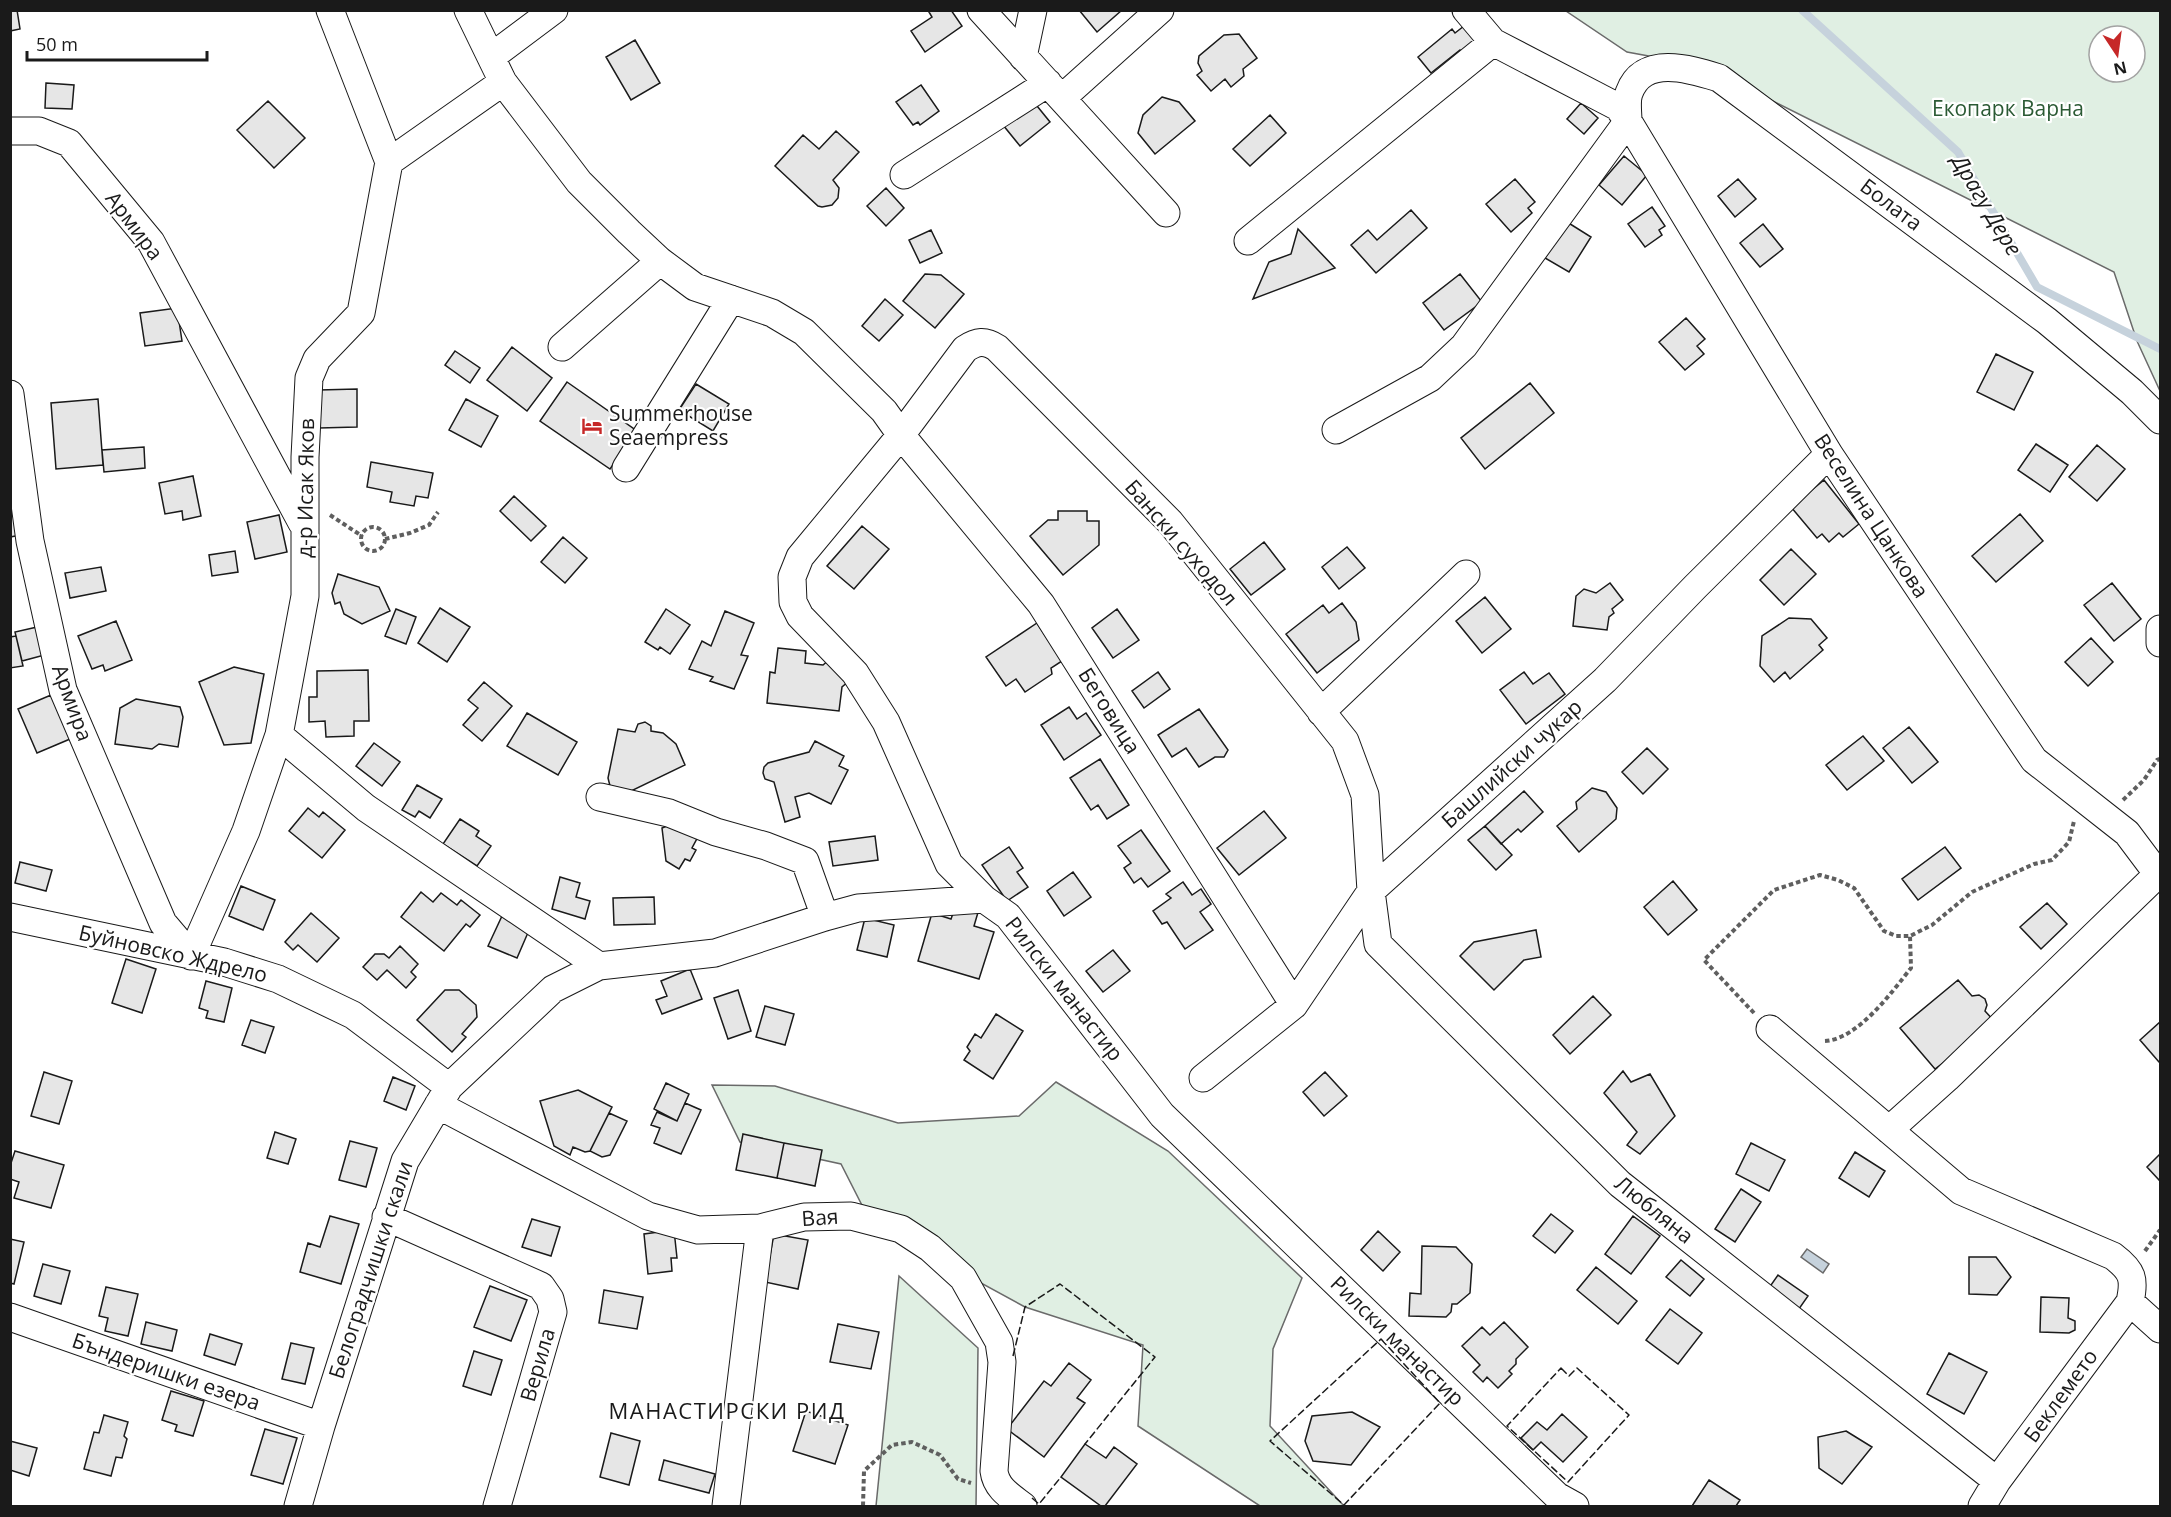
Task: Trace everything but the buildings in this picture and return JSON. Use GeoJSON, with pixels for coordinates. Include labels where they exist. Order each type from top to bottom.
{"type":"FeatureCollection","features":[{"type":"Feature","properties":{"kind":"street"},"geometry":{"type":"LineString","coordinates":[[330,10],[389,162],[503,82]]}},
{"type":"Feature","properties":{"kind":"street"},"geometry":{"type":"LineString","coordinates":[[468,10],[503,82],[579,182],[660,261],[695,287],[772,313],[804,332],[884,411],[901,435]]}},
{"type":"Feature","properties":{"kind":"street"},"geometry":{"type":"LineString","coordinates":[[490,57],[554,10]]}},
{"type":"Feature","properties":{"kind":"street"},"geometry":{"type":"LineString","coordinates":[[981,10],[1166,213]]}},
{"type":"Feature","properties":{"kind":"street"},"geometry":{"type":"LineString","coordinates":[[1023,57],[1033,10]]}},
{"type":"Feature","properties":{"kind":"street"},"geometry":{"type":"LineString","coordinates":[[904,176],[1055,90],[1160,10]]}},
{"type":"Feature","properties":{"kind":"street","name":"Веселина Цанкова"},"geometry":{"type":"LineString","coordinates":[[1466,10],[1493,42],[1618,107],[1829,454],[2034,760],[2127,833],[2159,875]]}},
{"type":"Feature","properties":{"kind":"street"},"geometry":{"type":"LineString","coordinates":[[1248,241],[1493,42]]}},
{"type":"Feature","properties":{"kind":"street","name":"Болата"},"geometry":{"type":"LineString","coordinates":[[1628,121],[1629,94],[1639,78],[1652,69],[1685,67],[1719,78],[2047,321],[2132,392],[2160,420]]}},
{"type":"Feature","properties":{"kind":"street"},"geometry":{"type":"LineString","coordinates":[[1336,430],[1430,378],[1464,346],[1628,121]]}},
{"type":"Feature","properties":{"kind":"street","name":"Армира"},"geometry":{"type":"LineString","coordinates":[[10,131],[39,131],[69,143],[151,242],[273,469],[304,517]]}},
{"type":"Feature","properties":{"kind":"street","name":"д-р Исак Яков"},"geometry":{"type":"LineString","coordinates":[[191,956],[246,831],[279,735],[304,596],[305,457],[309,378],[317,359],[361,313],[389,162]]}},
{"type":"Feature","properties":{"kind":"street"},"geometry":{"type":"LineString","coordinates":[[562,347],[660,261]]}},
{"type":"Feature","properties":{"kind":"street"},"geometry":{"type":"LineString","coordinates":[[626,468],[731,299]]}},
{"type":"Feature","properties":{"kind":"street","name":"Бански суходол"},"geometry":{"type":"LineString","coordinates":[[901,435],[965,349],[974,343],[987,341],[998,348],[1170,522],[1345,741],[1365,795],[1371,891]]}},
{"type":"Feature","properties":{"kind":"street","name":"Армира"},"geometry":{"type":"LineString","coordinates":[[10,394],[30,541],[63,690],[163,923],[191,956]]}},
{"type":"Feature","properties":{"kind":"street","name":"Рилски манастир"},"geometry":{"type":"LineString","coordinates":[[901,435],[800,557],[792,577],[793,602],[800,616],[855,673],[886,722],[950,864],[984,899],[1008,916],[1162,1115],[1557,1496],[1575,1506]]}},
{"type":"Feature","properties":{"kind":"street","name":"Беговица"},"geometry":{"type":"LineString","coordinates":[[901,435],[1041,604],[1294,1005]]}},
{"type":"Feature","properties":{"kind":"street","name":"Башлийски чукар"},"geometry":{"type":"LineString","coordinates":[[1203,1078],[1294,1005],[1371,891],[1605,680],[1829,454]]}},
{"type":"Feature","properties":{"kind":"street"},"geometry":{"type":"LineString","coordinates":[[273,469],[284,472],[294,468],[305,457]]}},
{"type":"Feature","properties":{"kind":"street"},"geometry":{"type":"LineString","coordinates":[[1321,712],[1467,574]]}},
{"type":"Feature","properties":{"kind":"street"},"geometry":{"type":"LineString","coordinates":[[2160,629],[2160,643]]}},
{"type":"Feature","properties":{"kind":"street"},"geometry":{"type":"LineString","coordinates":[[279,735],[366,808],[599,966]]}},
{"type":"Feature","properties":{"kind":"street"},"geometry":{"type":"LineString","coordinates":[[600,797],[669,813],[716,832],[765,846],[805,861],[825,917]]}},
{"type":"Feature","properties":{"kind":"street"},"geometry":{"type":"LineString","coordinates":[[1889,1130],[1956,1070],[2159,875]]}},
{"type":"Feature","properties":{"kind":"street","name":"Любляна"},"geometry":{"type":"LineString","coordinates":[[1371,891],[1378,944],[1620,1184],[1997,1481]]}},
{"type":"Feature","properties":{"kind":"street","name":"Белоградчишки скали"},"geometry":{"type":"LineString","coordinates":[[298,1506],[405,1161],[444,1096],[553,989],[599,966],[715,953],[858,908],[984,899]]}},
{"type":"Feature","properties":{"kind":"street","name":"Буйновско Ждрело"},"geometry":{"type":"LineString","coordinates":[[10,917],[224,962],[278,979],[353,1016],[444,1096]]}},
{"type":"Feature","properties":{"kind":"street"},"geometry":{"type":"LineString","coordinates":[[1770,1029],[1961,1191],[2113,1256],[2126,1266],[2132,1293],[2160,1329]]}},
{"type":"Feature","properties":{"kind":"street","name":"Вая"},"geometry":{"type":"LineString","coordinates":[[444,1096],[648,1216],[698,1230],[760,1228],[804,1217],[851,1216],[901,1229],[930,1248],[963,1278],[999,1342],[1002,1362],[995,1481]]}},
{"type":"Feature","properties":{"kind":"street","name":"Верила"},"geometry":{"type":"LineString","coordinates":[[386,1217],[541,1286],[550,1299],[553,1312],[497,1506]]}},
{"type":"Feature","properties":{"kind":"street"},"geometry":{"type":"LineString","coordinates":[[726,1506],[760,1228]]}},
{"type":"Feature","properties":{"kind":"street","name":"Беклемето"},"geometry":{"type":"LineString","coordinates":[[1982,1506],[1997,1481],[2132,1293]]}},
{"type":"Feature","properties":{"kind":"street","name":"Бъндеришки езера"},"geometry":{"type":"LineString","coordinates":[[10,1317],[321,1426]]}},
{"type":"Feature","properties":{"kind":"street"},"geometry":{"type":"LineString","coordinates":[[995,1481],[1023,1506]]}},
{"type":"Feature","properties":{"kind":"path"},"geometry":{"type":"LineString","coordinates":[[304,517],[326,512],[362,536]]}},
{"type":"Feature","properties":{"kind":"path"},"geometry":{"type":"LineString","coordinates":[[385,539],[382,531],[376,527],[369,528],[362,536],[363,544],[368,549],[380,548],[385,539],[410,533],[429,525],[438,512]]}},
{"type":"Feature","properties":{"kind":"path"},"geometry":{"type":"LineString","coordinates":[[2105,816],[2144,780],[2160,759]]}},
{"type":"Feature","properties":{"kind":"path"},"geometry":{"type":"LineString","coordinates":[[1770,1029],[1704,960],[1774,890],[1820,875],[1838,880],[1854,888],[1884,931],[1896,936],[1910,936],[1932,925],[1972,892],[2034,864],[2052,860],[2069,842],[2079,797]]}},
{"type":"Feature","properties":{"kind":"path"},"geometry":{"type":"LineString","coordinates":[[1820,1041],[1828,1041],[1850,1031],[1882,1004],[1911,968],[1910,936]]}},
{"type":"Feature","properties":{"kind":"path"},"geometry":{"type":"LineString","coordinates":[[863,1506],[864,1471],[892,1445],[912,1443],[940,1455],[958,1479],[976,1485],[995,1481]]}},
{"type":"Feature","properties":{"kind":"green space","name":"Екопарк Варна"},"geometry":{"type":"Polygon","coordinates":[[[1566,11],[2160,11],[2160,391],[2137,341],[2114,272],[1703,66],[1627,52],[1566,11]]]}},
{"type":"Feature","properties":{"kind":"green space"},"geometry":{"type":"Polygon","coordinates":[[[1056,1082],[1168,1151],[1302,1278],[1273,1349],[1270,1426],[1344,1506],[1260,1506],[1138,1426],[1143,1345],[1025,1307],[871,1223],[841,1164],[740,1142],[712,1085],[775,1086],[898,1123],[1019,1116],[1056,1082]]]}},
{"type":"Feature","properties":{"kind":"green space"},"geometry":{"type":"Polygon","coordinates":[[[899,1276],[978,1348],[976,1506],[876,1506],[899,1276]]]}},
{"type":"Feature","properties":{"kind":"shaded area"},"geometry":{"type":"Polygon","coordinates":[[[1807,1249],[1829,1264],[1823,1273],[1801,1257],[1807,1249]]]}},
{"type":"Feature","properties":{"kind":"waterway","name":"Драгу Дере"},"geometry":{"type":"LineString","coordinates":[[1802,10],[1958,152],[2037,287],[2160,349]]}},
{"type":"Feature","properties":{"kind":"fence"},"geometry":{"type":"LineString","coordinates":[[1013,1356],[1025,1307],[1060,1284],[1155,1357],[1085,1444]]}},
{"type":"Feature","properties":{"kind":"fence"},"geometry":{"type":"LineString","coordinates":[[1381,1339],[1440,1403],[1344,1505],[1270,1441],[1381,1339]]}},
{"type":"Feature","properties":{"kind":"fence"},"geometry":{"type":"LineString","coordinates":[[1561,1368],[1569,1376],[1577,1368],[1629,1415],[1568,1482],[1507,1426],[1561,1368]]}},
{"type":"Feature","properties":{"kind":"fence"},"geometry":{"type":"LineString","coordinates":[[1032,1498],[1039,1504],[1061,1477]]}},
{"type":"Feature","properties":{"kind":"place","name":"Summerhouse Seaempress"},"geometry":{"type":"Point","coordinates":[592,426]}},
{"type":"Feature","properties":{"kind":"district","name":"МАНАСТИРСКИ РИД"},"geometry":{"type":"Point","coordinates":[727,1411]}}]}
